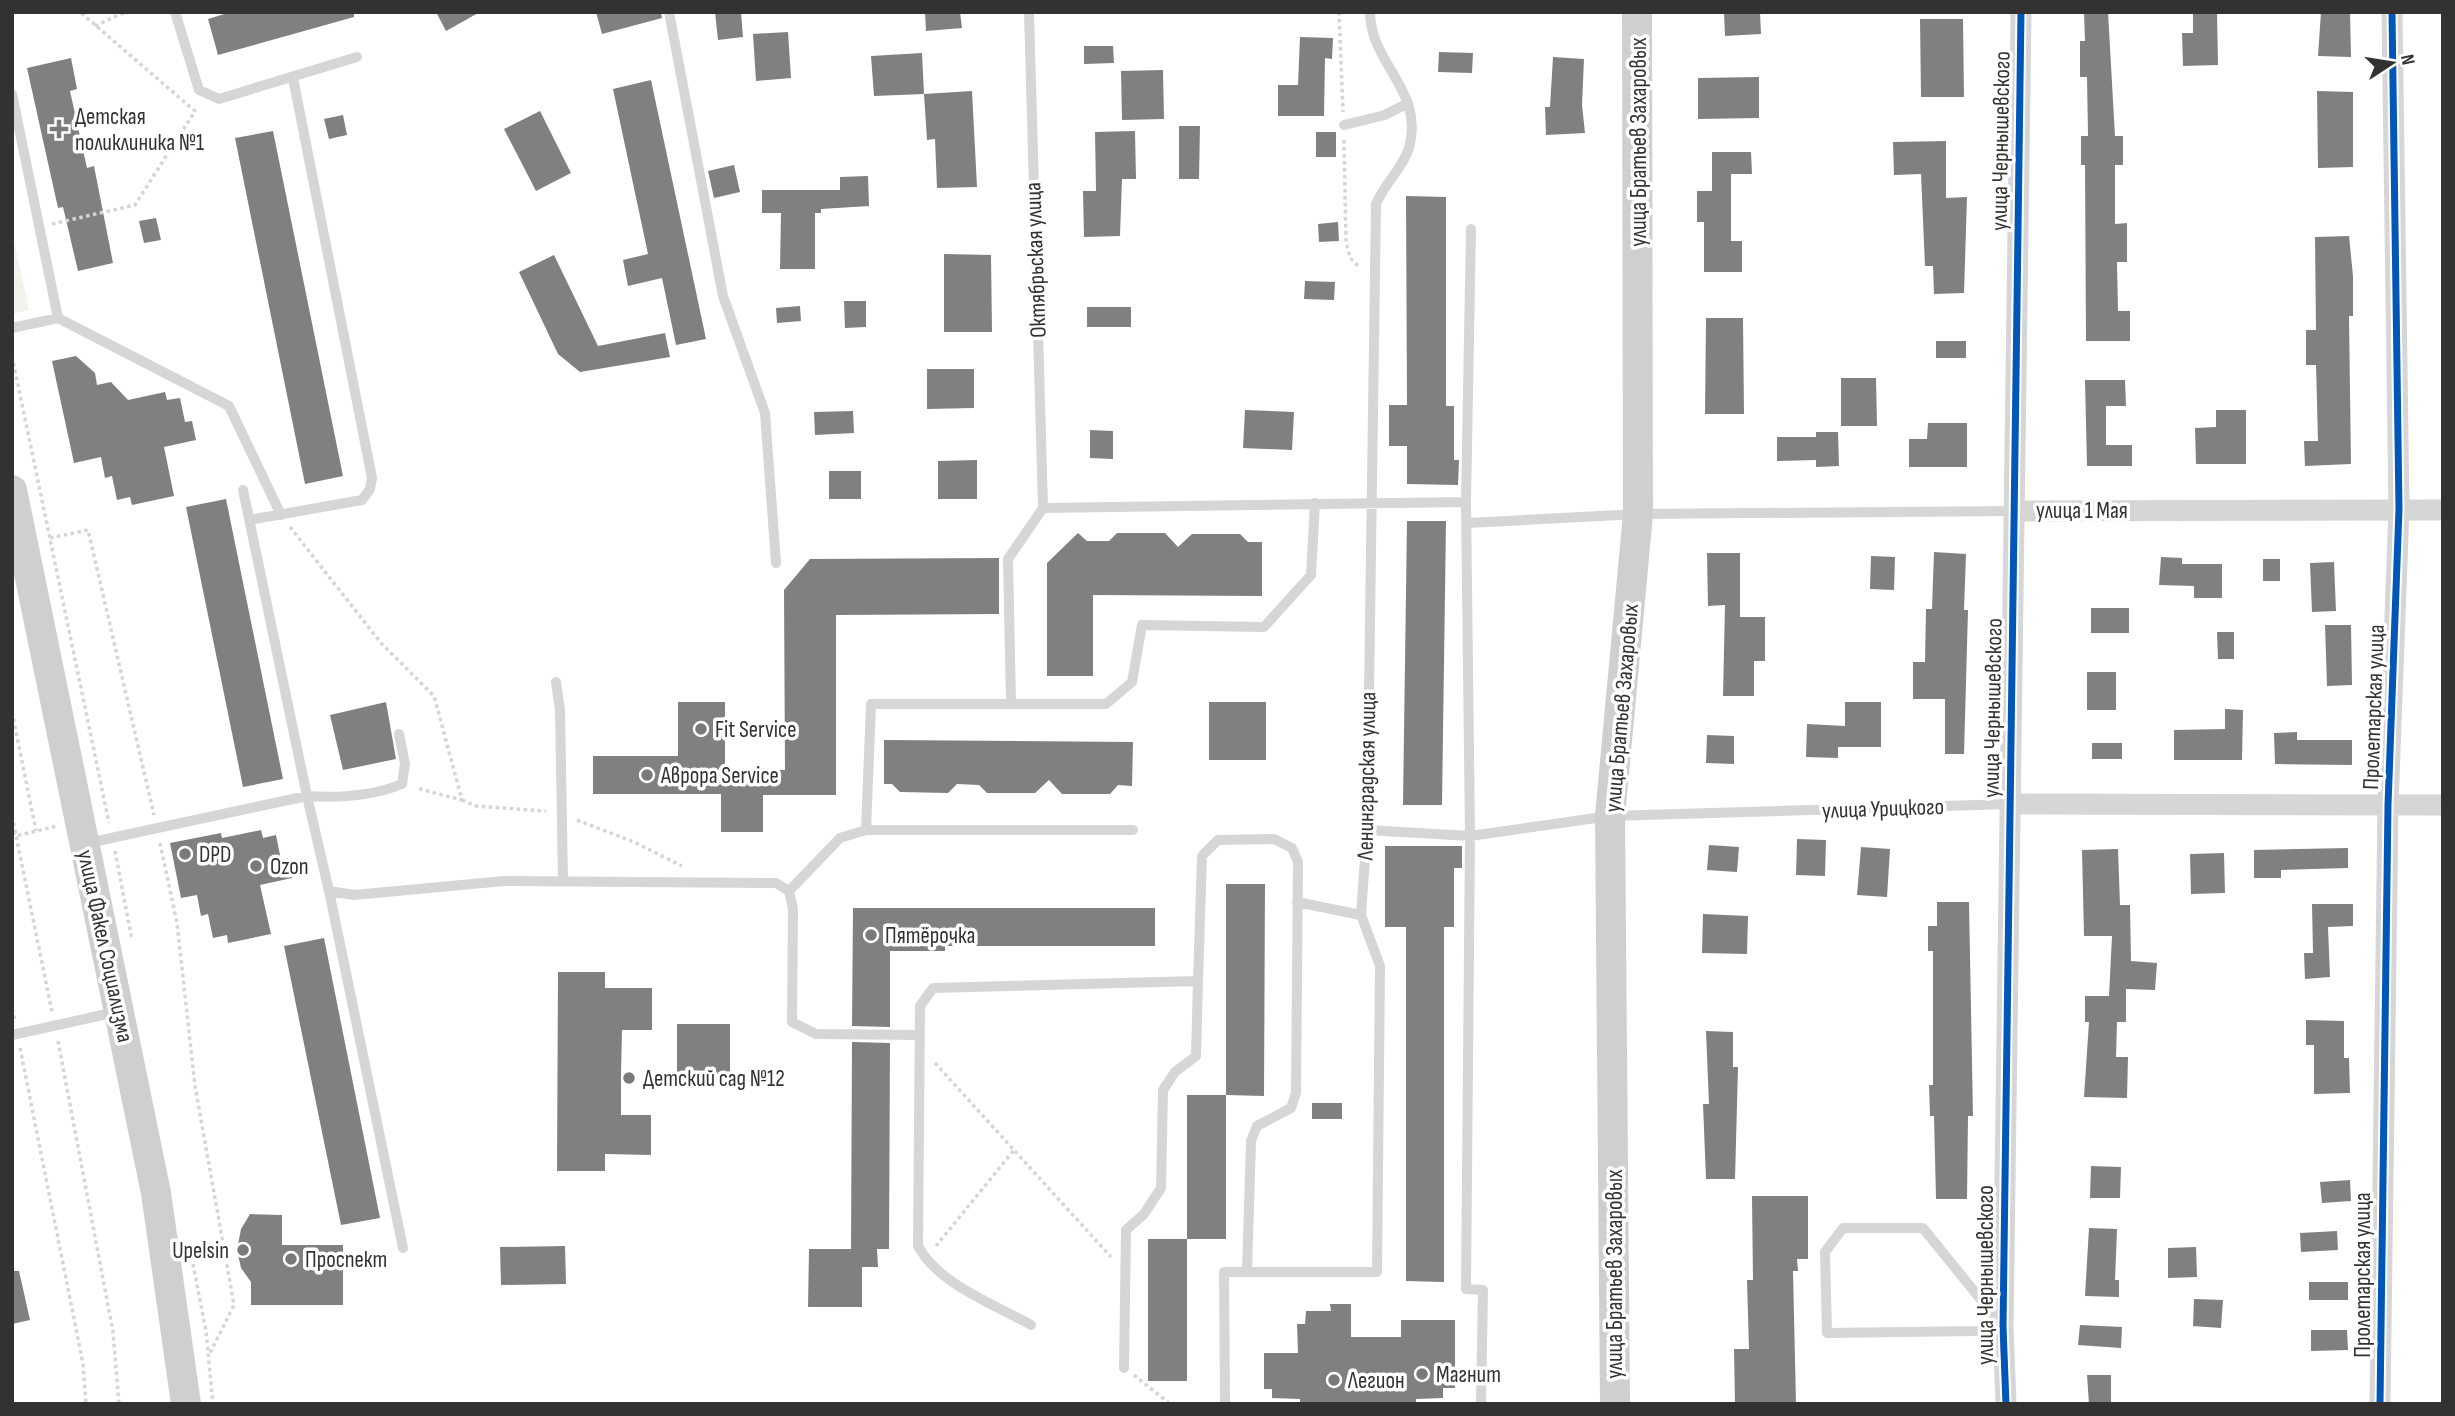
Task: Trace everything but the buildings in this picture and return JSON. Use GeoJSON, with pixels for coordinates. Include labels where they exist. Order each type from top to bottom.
{"type":"FeatureCollection","features":[{"type":"Feature","properties":{"kind":"main road","name":"улица Братьев Захаровых"},"geometry":{"type":"LineString","coordinates":[[1615,1404],[1610,816],[1638,514],[1637,12]]}},
{"type":"Feature","properties":{"kind":"main road","name":"улица Факел Социализма"},"geometry":{"type":"LineString","coordinates":[[12,490],[99,841],[119,1012],[156,1193],[186,1404]]}},
{"type":"Feature","properties":{"kind":"street","name":"улица Чернышевского"},"geometry":{"type":"LineString","coordinates":[[2006,1404],[2003,1327],[2021,12]]}},
{"type":"Feature","properties":{"kind":"street","name":"Пролетарская улица"},"geometry":{"type":"LineString","coordinates":[[2381,1404],[2388,805],[2399,509],[2392,12]]}},
{"type":"Feature","properties":{"kind":"street","name":"улица 1 Мая"},"geometry":{"type":"LineString","coordinates":[[2014,511],[2443,510]]}},
{"type":"Feature","properties":{"kind":"street","name":"улица Урицкого"},"geometry":{"type":"LineString","coordinates":[[2010,804],[2443,805]]}},
{"type":"Feature","properties":{"kind":"lane"},"geometry":{"type":"LineString","coordinates":[[175,12],[199,90],[209,97],[219,99],[357,57]]}},
{"type":"Feature","properties":{"kind":"lane"},"geometry":{"type":"LineString","coordinates":[[668,12],[723,296],[765,413],[776,563]]}},
{"type":"Feature","properties":{"kind":"lane","name":"Октябрьская улица"},"geometry":{"type":"LineString","coordinates":[[1029,12],[1043,508]]}},
{"type":"Feature","properties":{"kind":"lane","name":"Ленинградская улица"},"geometry":{"type":"LineString","coordinates":[[1225,1404],[1224,1272],[1377,1272],[1380,966],[1361,915],[1367,830],[1376,204],[1383,187],[1408,152],[1412,131],[1409,103],[1401,84],[1377,47],[1370,12]]}},
{"type":"Feature","properties":{"kind":"lane"},"geometry":{"type":"LineString","coordinates":[[249,520],[362,500],[370,489],[372,478],[293,78]]}},
{"type":"Feature","properties":{"kind":"lane"},"geometry":{"type":"LineString","coordinates":[[12,94],[58,318]]}},
{"type":"Feature","properties":{"kind":"lane"},"geometry":{"type":"LineString","coordinates":[[1344,125],[1385,115],[1409,103]]}},
{"type":"Feature","properties":{"kind":"lane"},"geometry":{"type":"LineString","coordinates":[[1471,229],[1466,502],[1470,836],[1466,1289],[1483,1290],[1481,1404]]}},
{"type":"Feature","properties":{"kind":"lane"},"geometry":{"type":"LineString","coordinates":[[12,327],[58,318],[229,406],[281,515]]}},
{"type":"Feature","properties":{"kind":"lane"},"geometry":{"type":"LineString","coordinates":[[243,490],[403,1248]]}},
{"type":"Feature","properties":{"kind":"lane"},"geometry":{"type":"LineString","coordinates":[[1011,704],[1009,559],[1043,508],[1466,502]]}},
{"type":"Feature","properties":{"kind":"lane"},"geometry":{"type":"LineString","coordinates":[[866,830],[871,704],[1105,704],[1132,682],[1142,625],[1264,626],[1311,575],[1315,503]]}},
{"type":"Feature","properties":{"kind":"lane","name":"улица 1 Мая"},"geometry":{"type":"LineString","coordinates":[[1467,523],[1638,514],[2014,511]]}},
{"type":"Feature","properties":{"kind":"lane"},"geometry":{"type":"LineString","coordinates":[[556,682],[563,881]]}},
{"type":"Feature","properties":{"kind":"lane"},"geometry":{"type":"LineString","coordinates":[[99,841],[307,796],[331,797],[389,790],[402,784],[405,764],[399,734]]}},
{"type":"Feature","properties":{"kind":"lane","name":"улица Урицкого"},"geometry":{"type":"LineString","coordinates":[[1367,830],[1470,836],[1610,816],[2010,804]]}},
{"type":"Feature","properties":{"kind":"lane"},"geometry":{"type":"LineString","coordinates":[[789,891],[841,838],[866,830],[1133,830]]}},
{"type":"Feature","properties":{"kind":"lane"},"geometry":{"type":"LineString","coordinates":[[1124,1368],[1126,1230],[1144,1214],[1161,1188],[1163,1090],[1175,1072],[1196,1056],[1202,856],[1218,840],[1274,839],[1292,849],[1298,862],[1296,1093],[1291,1108],[1257,1126],[1251,1141],[1247,1272]]}},
{"type":"Feature","properties":{"kind":"lane"},"geometry":{"type":"LineString","coordinates":[[329,891],[354,895],[504,881],[776,883],[789,891],[793,909],[792,1022],[816,1034],[920,1041]]}},
{"type":"Feature","properties":{"kind":"lane"},"geometry":{"type":"LineString","coordinates":[[1297,902],[1361,915]]}},
{"type":"Feature","properties":{"kind":"lane"},"geometry":{"type":"LineString","coordinates":[[1031,1325],[952,1280],[925,1259],[918,1245],[920,1006],[933,988],[1198,981]]}},
{"type":"Feature","properties":{"kind":"lane"},"geometry":{"type":"LineString","coordinates":[[15,1034],[119,1012]]}},
{"type":"Feature","properties":{"kind":"lane"},"geometry":{"type":"LineString","coordinates":[[1843,1228],[1923,1228],[2003,1327],[1979,1331],[1827,1334],[1825,1252],[1843,1228]]}},
{"type":"Feature","properties":{"kind":"path"},"geometry":{"type":"LineString","coordinates":[[40,227],[135,205],[195,111],[80,12]]}},
{"type":"Feature","properties":{"kind":"path"},"geometry":{"type":"LineString","coordinates":[[95,26],[125,12]]}},
{"type":"Feature","properties":{"kind":"path"},"geometry":{"type":"LineString","coordinates":[[1339,12],[1346,242],[1350,258],[1375,284]]}},
{"type":"Feature","properties":{"kind":"path"},"geometry":{"type":"LineString","coordinates":[[12,356],[50,538],[99,841]]}},
{"type":"Feature","properties":{"kind":"path"},"geometry":{"type":"LineString","coordinates":[[281,515],[381,643],[434,696],[462,800]]}},
{"type":"Feature","properties":{"kind":"path"},"geometry":{"type":"LineString","coordinates":[[50,538],[88,530],[177,923],[195,1086],[234,1305],[208,1357]]}},
{"type":"Feature","properties":{"kind":"path"},"geometry":{"type":"LineString","coordinates":[[12,712],[36,831]]}},
{"type":"Feature","properties":{"kind":"path"},"geometry":{"type":"LineString","coordinates":[[402,784],[476,806],[530,807],[562,814],[634,842],[713,882]]}},
{"type":"Feature","properties":{"kind":"path"},"geometry":{"type":"LineString","coordinates":[[12,816],[113,1332],[119,1404]]}},
{"type":"Feature","properties":{"kind":"path"},"geometry":{"type":"LineString","coordinates":[[12,1009],[83,1364],[86,1404]]}},
{"type":"Feature","properties":{"kind":"path"},"geometry":{"type":"LineString","coordinates":[[920,1041],[1126,1274]]}},
{"type":"Feature","properties":{"kind":"path"},"geometry":{"type":"LineString","coordinates":[[925,1259],[1014,1150]]}},
{"type":"Feature","properties":{"kind":"path"},"geometry":{"type":"LineString","coordinates":[[1124,1368],[1170,1404]]}},
{"type":"Feature","properties":{"kind":"shaded area"},"geometry":{"type":"Polygon","coordinates":[[[12,232],[29,310],[12,314],[12,232]]]}},
{"type":"Feature","properties":{"kind":"cycle path"},"geometry":{"type":"LineString","coordinates":[[2006,1404],[2003,1327],[2021,12]]}},
{"type":"Feature","properties":{"kind":"cycle path"},"geometry":{"type":"LineString","coordinates":[[2380,1404],[2388,805],[2399,509],[2392,12]]}},
{"type":"Feature","properties":{"kind":"place","name":"Детская поликлиника №1"},"geometry":{"type":"Point","coordinates":[59,129]}},
{"type":"Feature","properties":{"kind":"place","name":"Fit Service"},"geometry":{"type":"Point","coordinates":[701,729]}},
{"type":"Feature","properties":{"kind":"place","name":"Аврора Service"},"geometry":{"type":"Point","coordinates":[647,775]}},
{"type":"Feature","properties":{"kind":"place","name":"DPD"},"geometry":{"type":"Point","coordinates":[185,854]}},
{"type":"Feature","properties":{"kind":"place","name":"Ozon"},"geometry":{"type":"Point","coordinates":[256,866]}},
{"type":"Feature","properties":{"kind":"place","name":"Пятёрочка"},"geometry":{"type":"Point","coordinates":[871,935]}},
{"type":"Feature","properties":{"kind":"place","name":"Детский сад №12"},"geometry":{"type":"Point","coordinates":[629,1078]}},
{"type":"Feature","properties":{"kind":"place","name":"Upelsin"},"geometry":{"type":"Point","coordinates":[243,1250]}},
{"type":"Feature","properties":{"kind":"place","name":"Проспект"},"geometry":{"type":"Point","coordinates":[291,1259]}},
{"type":"Feature","properties":{"kind":"place","name":"Магнит"},"geometry":{"type":"Point","coordinates":[1422,1374]}},
{"type":"Feature","properties":{"kind":"place","name":"Легион"},"geometry":{"type":"Point","coordinates":[1334,1380]}}]}
